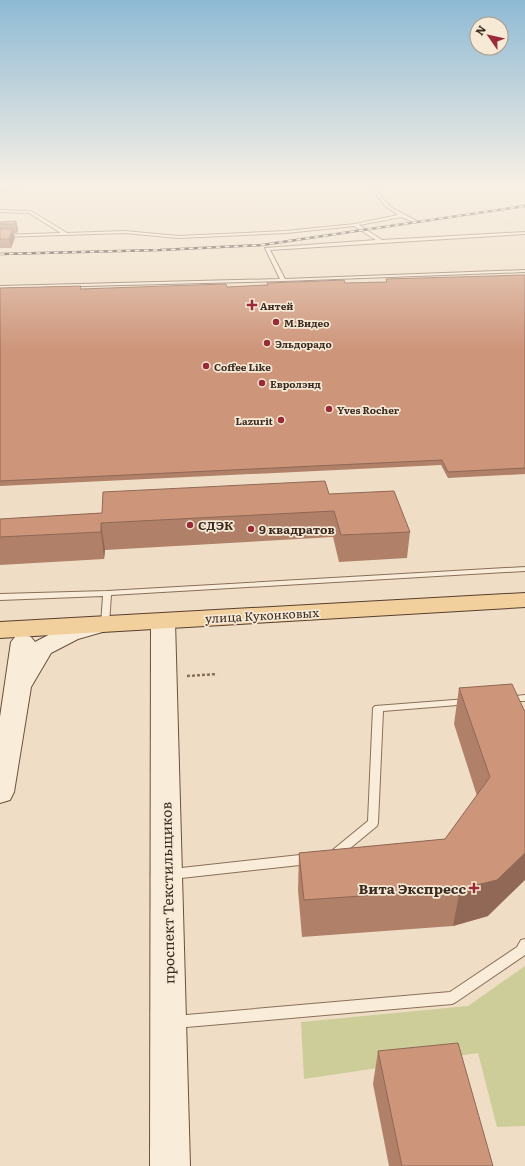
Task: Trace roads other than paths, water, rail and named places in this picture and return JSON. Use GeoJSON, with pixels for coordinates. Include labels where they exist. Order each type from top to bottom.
{"type":"FeatureCollection","features":[{"type":"Feature","properties":{"kind":"main road","name":"улица Куконковых"},"geometry":{"type":"LineString","coordinates":[[0,630],[104,631],[525,600]]}},
{"type":"Feature","properties":{"kind":"main road","name":"улица Куконковых"},"geometry":{"type":"LineString","coordinates":[[163,627],[525,614]]}},
{"type":"Feature","properties":{"kind":"main road","name":"проспект Текстильщиков"},"geometry":{"type":"LineString","coordinates":[[163,627],[170,1166]]}},
{"type":"Feature","properties":{"kind":"main road"},"geometry":{"type":"LineString","coordinates":[[18,688],[42,648],[70,633],[104,631]]}},
{"type":"Feature","properties":{"kind":"main road"},"geometry":{"type":"LineString","coordinates":[[12,643],[104,631]]}},
{"type":"Feature","properties":{"kind":"main road"},"geometry":{"type":"LineString","coordinates":[[12,643],[57,640]]}},
{"type":"Feature","properties":{"kind":"main road"},"geometry":{"type":"LineString","coordinates":[[0,792],[18,688],[12,643]]}},
{"type":"Feature","properties":{"kind":"lane"},"geometry":{"type":"LineString","coordinates":[[283,280],[267,249],[375,241]]}},
{"type":"Feature","properties":{"kind":"lane"},"geometry":{"type":"LineString","coordinates":[[0,287],[283,280],[525,271]]}},
{"type":"Feature","properties":{"kind":"lane"},"geometry":{"type":"LineString","coordinates":[[0,597],[107,593],[525,569]]}},
{"type":"Feature","properties":{"kind":"lane"},"geometry":{"type":"LineString","coordinates":[[104,631],[107,593]]}},
{"type":"Feature","properties":{"kind":"lane"},"geometry":{"type":"LineString","coordinates":[[502,700],[525,698]]}},
{"type":"Feature","properties":{"kind":"lane"},"geometry":{"type":"LineString","coordinates":[[167,874],[332,857],[373,823],[378,708],[479,702]]}},
{"type":"Feature","properties":{"kind":"lane"},"geometry":{"type":"LineString","coordinates":[[168,1023],[452,998],[521,952],[525,944]]}},
{"type":"Feature","properties":{"kind":"railway"},"geometry":{"type":"LineString","coordinates":[[0,254],[160,250],[262,245],[286,241]]}},
{"type":"Feature","properties":{"kind":"place","name":"Антей"},"geometry":{"type":"Point","coordinates":[252,305]}},
{"type":"Feature","properties":{"kind":"place","name":"М.Видео"},"geometry":{"type":"Point","coordinates":[276,322]}},
{"type":"Feature","properties":{"kind":"place","name":"Эльдорадо"},"geometry":{"type":"Point","coordinates":[267,343]}},
{"type":"Feature","properties":{"kind":"place","name":"Coffee Like"},"geometry":{"type":"Point","coordinates":[206,366]}},
{"type":"Feature","properties":{"kind":"place","name":"Евролэнд"},"geometry":{"type":"Point","coordinates":[262,383]}},
{"type":"Feature","properties":{"kind":"place","name":"Yves Rocher"},"geometry":{"type":"Point","coordinates":[329,409]}},
{"type":"Feature","properties":{"kind":"place","name":"Lazurit"},"geometry":{"type":"Point","coordinates":[281,420]}},
{"type":"Feature","properties":{"kind":"place","name":"СДЭК"},"geometry":{"type":"Point","coordinates":[190,525]}},
{"type":"Feature","properties":{"kind":"place","name":"9 квадратов"},"geometry":{"type":"Point","coordinates":[251,529]}},
{"type":"Feature","properties":{"kind":"place","name":"Вита Экспресс"},"geometry":{"type":"Point","coordinates":[474,888]}}]}
